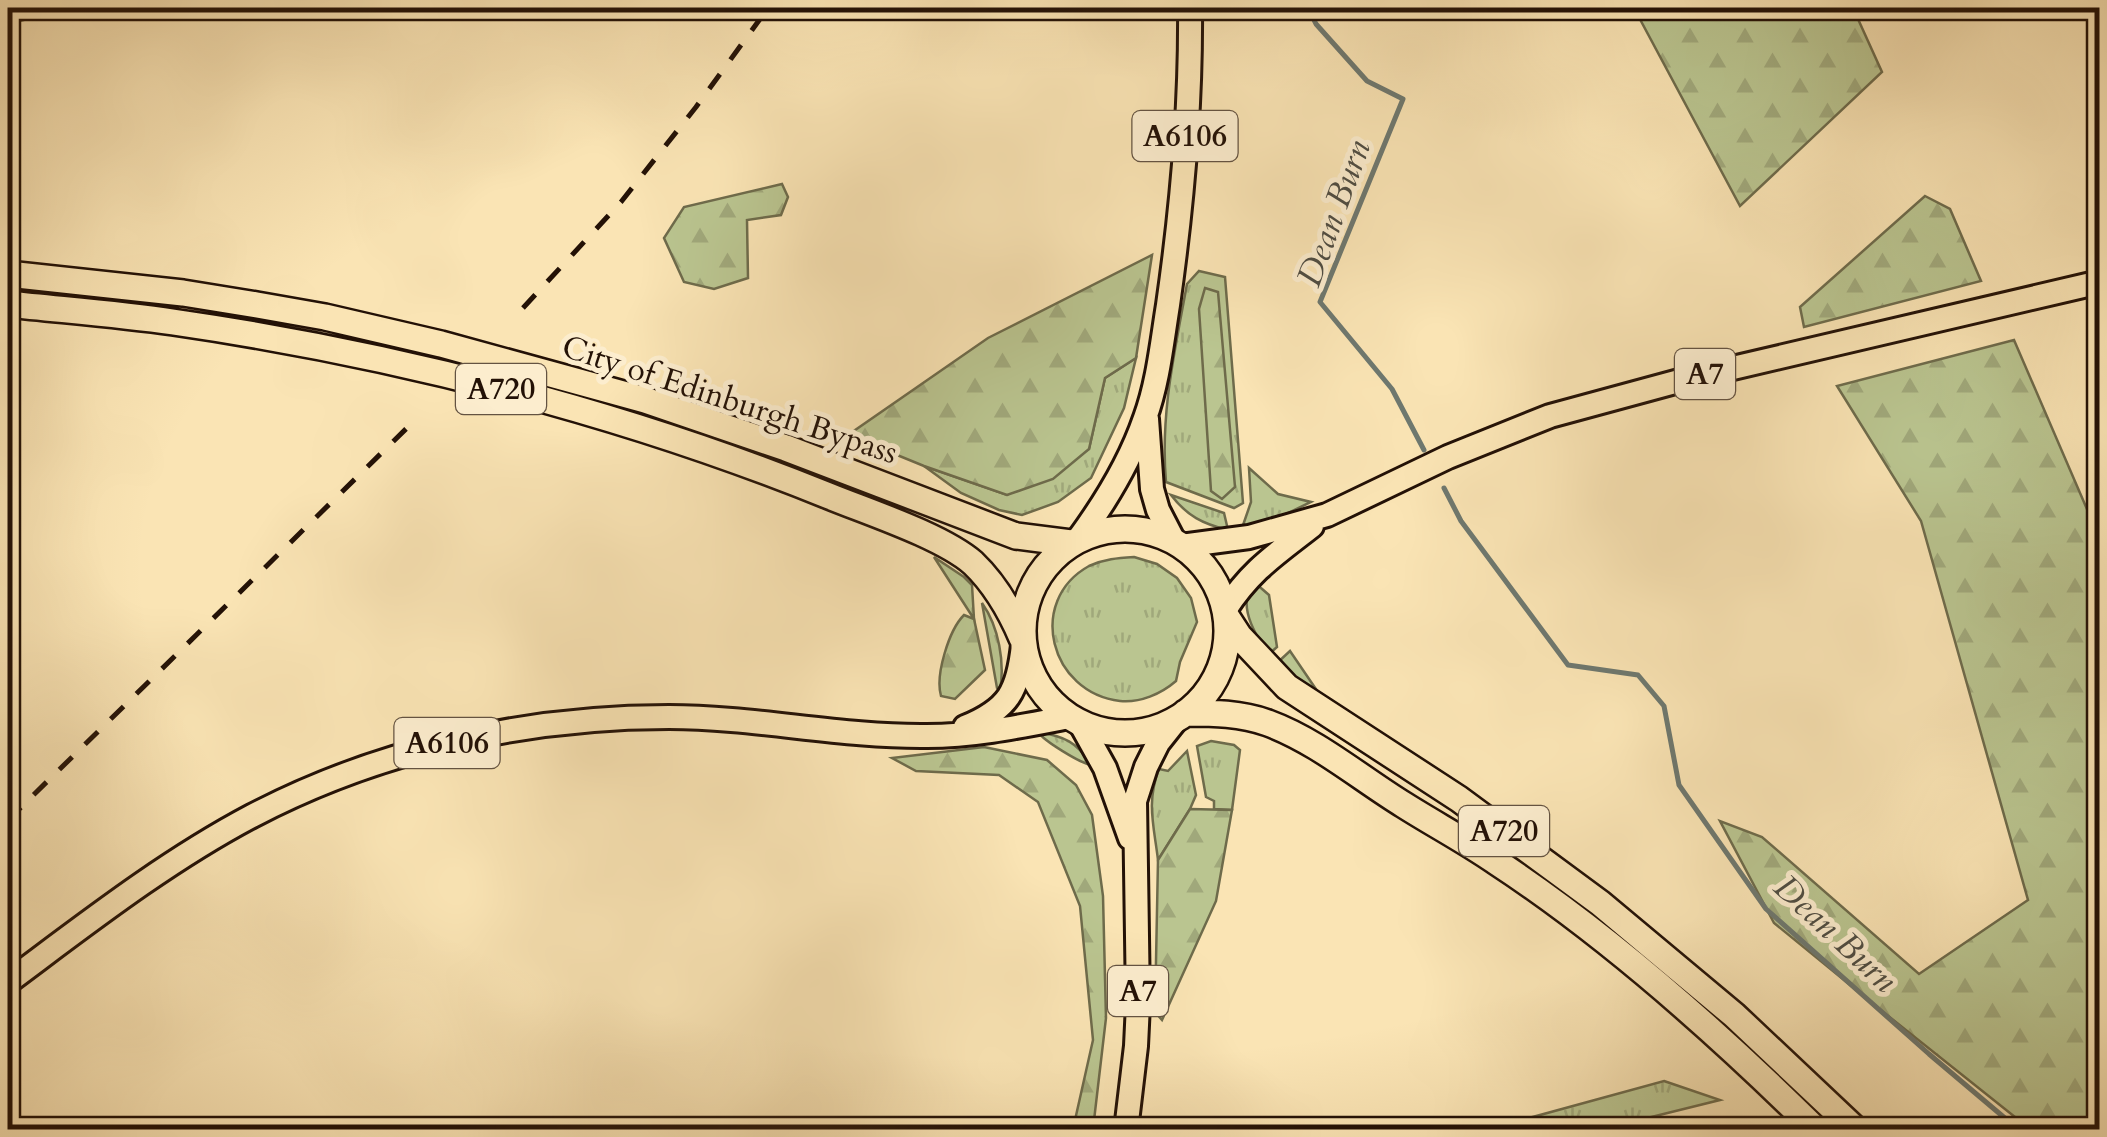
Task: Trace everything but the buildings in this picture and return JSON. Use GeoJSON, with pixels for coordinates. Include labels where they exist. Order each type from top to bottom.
{"type":"FeatureCollection","features":[{"type":"Feature","properties":{"kind":"highway","name":"City of Edinburgh Bypass"},"geometry":{"type":"LineString","coordinates":[[8,274],[257,305],[441,344],[645,400],[835,466],[1016,536],[1075,541]]}},
{"type":"Feature","properties":{"kind":"highway","name":"City of Edinburgh Bypass"},"geometry":{"type":"LineString","coordinates":[[8,304],[171,322],[305,344],[425,370],[642,430],[797,483],[950,548],[971,561],[990,582],[1023,641]]}},
{"type":"Feature","properties":{"kind":"highway"},"geometry":{"type":"LineString","coordinates":[[1131,528],[1151,532],[1178,543],[1207,570],[1226,613],[1227,634],[1219,670],[1210,686],[1181,716],[1158,728],[1116,732],[1074,720],[1040,688],[1029,668],[1023,616],[1034,584],[1054,557],[1075,541],[1102,530],[1131,528]]}},
{"type":"Feature","properties":{"kind":"highway","name":"A720"},"geometry":{"type":"LineString","coordinates":[[1226,613],[1239,636],[1287,687],[1459,799],[1600,903],[1734,1015],[1856,1130]]}},
{"type":"Feature","properties":{"kind":"highway","name":"A720"},"geometry":{"type":"LineString","coordinates":[[1181,716],[1244,716],[1281,728],[1496,861],[1642,973],[1816,1130]]}},
{"type":"Feature","properties":{"kind":"main road","name":"A6106"},"geometry":{"type":"LineString","coordinates":[[1075,541],[1114,487],[1146,416],[1162,343],[1184,171],[1190,8]]}},
{"type":"Feature","properties":{"kind":"main road","name":"A7"},"geometry":{"type":"LineString","coordinates":[[1178,543],[1249,538],[1327,515],[1448,457],[1550,416],[1690,378],[2100,282]]}},
{"type":"Feature","properties":{"kind":"main road","name":"A6106"},"geometry":{"type":"LineString","coordinates":[[1146,416],[1152,488],[1158,510],[1178,543]]}},
{"type":"Feature","properties":{"kind":"main road","name":"A7"},"geometry":{"type":"LineString","coordinates":[[1226,613],[1254,571],[1327,515]]}},
{"type":"Feature","properties":{"kind":"main road","name":"A6106"},"geometry":{"type":"LineString","coordinates":[[948,734],[980,721],[1003,705],[1020,670],[1023,641]]}},
{"type":"Feature","properties":{"kind":"main road","name":"A7"},"geometry":{"type":"LineString","coordinates":[[1126,1130],[1138,1004],[1136,801],[1158,744],[1181,716]]}},
{"type":"Feature","properties":{"kind":"main road","name":"A6106"},"geometry":{"type":"LineString","coordinates":[[8,982],[100,913],[250,818],[290,798],[420,750],[486,734],[621,718],[720,718],[931,736],[1074,720]]}},
{"type":"Feature","properties":{"kind":"main road","name":"A7"},"geometry":{"type":"LineString","coordinates":[[1074,720],[1105,768],[1134,851]]}},
{"type":"Feature","properties":{"kind":"green space"},"geometry":{"type":"Polygon","coordinates":[[[8,8],[72,8],[8,24],[8,8]]]}},
{"type":"Feature","properties":{"kind":"green space"},"geometry":{"type":"Polygon","coordinates":[[[1634,8],[1853,8],[1882,72],[1740,206],[1634,8]]]}},
{"type":"Feature","properties":{"kind":"green space"},"geometry":{"type":"Polygon","coordinates":[[[782,184],[788,197],[781,215],[747,220],[748,278],[714,289],[684,282],[664,238],[684,207],[782,184]]]}},
{"type":"Feature","properties":{"kind":"green space"},"geometry":{"type":"Polygon","coordinates":[[[1925,196],[1950,209],[1981,281],[1804,327],[1800,307],[1925,196]]]}},
{"type":"Feature","properties":{"kind":"green space"},"geometry":{"type":"Polygon","coordinates":[[[1152,255],[1136,358],[1105,378],[1089,449],[1053,479],[1007,495],[848,435],[988,338],[1152,255]]]}},
{"type":"Feature","properties":{"kind":"green space"},"geometry":{"type":"Polygon","coordinates":[[[1199,271],[1225,277],[1243,503],[1234,508],[1166,482],[1165,432],[1174,358],[1187,284],[1199,271]]]}},
{"type":"Feature","properties":{"kind":"green space"},"geometry":{"type":"Polygon","coordinates":[[[1205,288],[1218,292],[1235,487],[1222,499],[1211,491],[1199,309],[1205,288]]]}},
{"type":"Feature","properties":{"kind":"green space"},"geometry":{"type":"Polygon","coordinates":[[[2014,340],[2099,537],[2099,1129],[2030,1129],[1882,1011],[1774,923],[1720,821],[1762,837],[1919,974],[2028,900],[1921,521],[1837,386],[2014,340]]]}},
{"type":"Feature","properties":{"kind":"green space"},"geometry":{"type":"Polygon","coordinates":[[[1136,358],[1124,408],[1091,478],[1058,502],[1022,515],[999,510],[961,493],[924,466],[1007,495],[1089,449],[1105,378],[1136,358]]]}},
{"type":"Feature","properties":{"kind":"green space"},"geometry":{"type":"Polygon","coordinates":[[[1249,468],[1278,494],[1311,502],[1257,528],[1241,531],[1251,502],[1249,468]]]}},
{"type":"Feature","properties":{"kind":"green space"},"geometry":{"type":"Polygon","coordinates":[[[1171,495],[1224,513],[1228,530],[1196,518],[1171,495]]]}},
{"type":"Feature","properties":{"kind":"green space"},"geometry":{"type":"Polygon","coordinates":[[[934,557],[972,585],[974,619],[934,557]]]}},
{"type":"Feature","properties":{"kind":"green space"},"geometry":{"type":"Polygon","coordinates":[[[1134,557],[1157,564],[1177,578],[1191,598],[1197,622],[1176,681],[1150,697],[1120,701],[1096,694],[1077,681],[1063,664],[1055,644],[1053,622],[1057,601],[1069,582],[1089,566],[1134,557]]]}},
{"type":"Feature","properties":{"kind":"green space"},"geometry":{"type":"Polygon","coordinates":[[[1254,582],[1269,595],[1277,647],[1268,655],[1248,613],[1247,598],[1254,582]]]}},
{"type":"Feature","properties":{"kind":"green space"},"geometry":{"type":"Polygon","coordinates":[[[982,603],[999,646],[1000,691],[997,688],[982,603]]]}},
{"type":"Feature","properties":{"kind":"green space"},"geometry":{"type":"Polygon","coordinates":[[[964,615],[974,619],[985,670],[955,699],[941,696],[940,677],[949,642],[964,615]]]}},
{"type":"Feature","properties":{"kind":"green space"},"geometry":{"type":"Polygon","coordinates":[[[1290,651],[1322,698],[1277,663],[1290,651]]]}},
{"type":"Feature","properties":{"kind":"green space"},"geometry":{"type":"Polygon","coordinates":[[[1038,732],[1069,741],[1091,765],[1063,751],[1038,732]]]}},
{"type":"Feature","properties":{"kind":"green space"},"geometry":{"type":"Polygon","coordinates":[[[1211,741],[1240,750],[1232,810],[1214,809],[1214,801],[1206,797],[1197,746],[1211,741]]]}},
{"type":"Feature","properties":{"kind":"green space"},"geometry":{"type":"Polygon","coordinates":[[[984,747],[1047,760],[1076,785],[1092,815],[1103,896],[1106,1018],[1093,1129],[1073,1129],[1093,1040],[1080,906],[1038,802],[999,775],[916,771],[892,758],[984,747]]]}},
{"type":"Feature","properties":{"kind":"green space"},"geometry":{"type":"Polygon","coordinates":[[[1187,751],[1196,795],[1158,860],[1152,814],[1155,781],[1159,769],[1168,771],[1187,751]]]}},
{"type":"Feature","properties":{"kind":"green space"},"geometry":{"type":"Polygon","coordinates":[[[1190,809],[1232,810],[1216,901],[1162,1020],[1155,1012],[1158,860],[1190,809]]]}},
{"type":"Feature","properties":{"kind":"green space"},"geometry":{"type":"Polygon","coordinates":[[[1664,1081],[1720,1100],[1603,1129],[1489,1129],[1664,1081]]]}},
{"type":"Feature","properties":{"kind":"waterway","name":"Dean Burn"},"geometry":{"type":"LineString","coordinates":[[1308,8],[1316,24],[1367,81],[1403,99],[1320,302],[1392,389],[1424,450]]}},
{"type":"Feature","properties":{"kind":"waterway","name":"Dean Burn"},"geometry":{"type":"LineString","coordinates":[[1444,488],[1461,521],[1568,665],[1638,675],[1664,706],[1679,785],[1766,909],[2019,1130]]}},
{"type":"Feature","properties":{"kind":"railway"},"geometry":{"type":"LineString","coordinates":[[523,308],[621,202],[768,8]]}},
{"type":"Feature","properties":{"kind":"railway"},"geometry":{"type":"LineString","coordinates":[[8,820],[411,424]]}}]}
